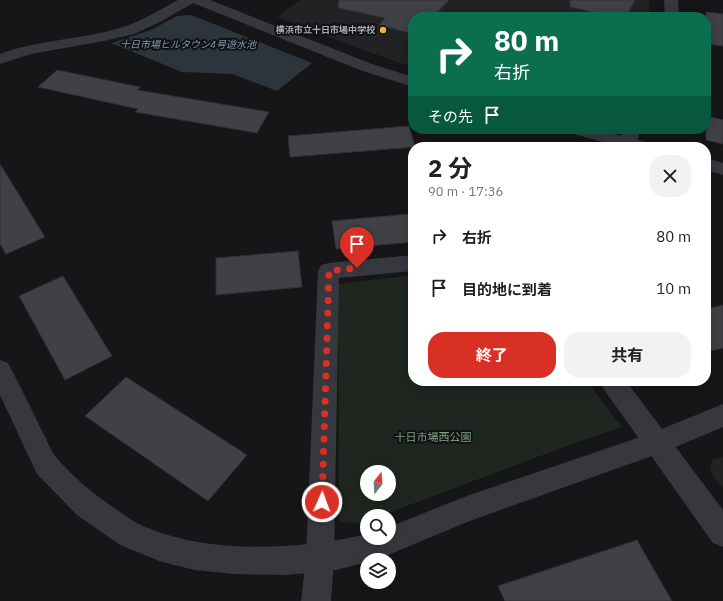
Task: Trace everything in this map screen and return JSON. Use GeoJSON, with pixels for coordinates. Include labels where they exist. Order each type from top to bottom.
{"type":"FeatureCollection","features":[{"type":"Feature","properties":{"kind":"street"},"geometry":{"type":"LineString","coordinates":[[0,59],[34,48],[101,38],[121,33],[141,26],[188,0]]}},
{"type":"Feature","properties":{"kind":"street"},"geometry":{"type":"LineString","coordinates":[[197,0],[366,67],[408,80]]}},
{"type":"Feature","properties":{"kind":"street"},"geometry":{"type":"LineString","coordinates":[[670,0],[671,12]]}},
{"type":"Feature","properties":{"kind":"street"},"geometry":{"type":"LineString","coordinates":[[598,134],[632,142]]}},
{"type":"Feature","properties":{"kind":"street"},"geometry":{"type":"LineString","coordinates":[[711,165],[723,169]]}},
{"type":"Feature","properties":{"kind":"street"},"geometry":{"type":"LineString","coordinates":[[316,601],[320,558],[329,271],[408,263]]}},
{"type":"Feature","properties":{"kind":"street"},"geometry":{"type":"LineString","coordinates":[[0,370],[46,465],[87,506],[130,535],[162,548],[195,556],[234,560],[284,561],[320,558],[336,556],[376,546],[464,510],[657,443],[723,415]]}},
{"type":"Feature","properties":{"kind":"street"},"geometry":{"type":"LineString","coordinates":[[616,386],[723,533]]}},
{"type":"Feature","properties":{"kind":"shaded area","name":"横浜市立十日市場中学校"},"geometry":{"type":"Polygon","coordinates":[[[300,0],[649,0],[649,12],[408,12],[408,65],[357,48],[278,17],[300,0]]]}},
{"type":"Feature","properties":{"kind":"shaded area"},"geometry":{"type":"Polygon","coordinates":[[[723,457],[723,489],[710,472],[712,460],[723,457]]]}},
{"type":"Feature","properties":{"kind":"green space","name":"十日市場西公園"},"geometry":{"type":"Polygon","coordinates":[[[408,276],[408,386],[591,386],[622,427],[572,444],[396,510],[360,509],[360,523],[339,522],[338,284],[408,276]]]}},
{"type":"Feature","properties":{"kind":"water","name":"十日市場ヒルタウン4号遊水池"},"geometry":{"type":"Polygon","coordinates":[[[191,15],[312,63],[277,91],[232,74],[182,72],[111,43],[151,30],[177,16],[191,15]]]}},
{"type":"Feature","properties":{"kind":"building"},"geometry":{"type":"Polygon","coordinates":[[[339,0],[449,0],[438,12],[408,12],[408,33],[379,25],[385,18],[338,8],[339,0]]]}},
{"type":"Feature","properties":{"kind":"building"},"geometry":{"type":"Polygon","coordinates":[[[570,0],[635,0],[629,12],[592,12],[570,7],[570,0]]]}},
{"type":"Feature","properties":{"kind":"building"},"geometry":{"type":"Polygon","coordinates":[[[711,13],[723,14],[723,46],[711,45],[711,13]]]}},
{"type":"Feature","properties":{"kind":"building"},"geometry":{"type":"Polygon","coordinates":[[[57,70],[140,87],[137,90],[269,112],[257,133],[135,112],[138,109],[38,87],[57,70]]]}},
{"type":"Feature","properties":{"kind":"building"},"geometry":{"type":"Polygon","coordinates":[[[711,117],[723,120],[723,144],[706,140],[706,134],[711,134],[711,117]]]}},
{"type":"Feature","properties":{"kind":"building"},"geometry":{"type":"Polygon","coordinates":[[[408,126],[408,134],[411,134],[414,142],[408,142],[408,148],[290,157],[288,136],[408,126]]]}},
{"type":"Feature","properties":{"kind":"building"},"geometry":{"type":"Polygon","coordinates":[[[0,164],[45,237],[6,254],[0,244],[0,164]]]}},
{"type":"Feature","properties":{"kind":"building"},"geometry":{"type":"Polygon","coordinates":[[[408,214],[408,242],[336,249],[332,221],[408,214]]]}},
{"type":"Feature","properties":{"kind":"building"},"geometry":{"type":"Polygon","coordinates":[[[298,251],[302,287],[216,295],[216,258],[298,251]]]}},
{"type":"Feature","properties":{"kind":"building"},"geometry":{"type":"Polygon","coordinates":[[[63,276],[112,356],[65,380],[19,296],[63,276]]]}},
{"type":"Feature","properties":{"kind":"building"},"geometry":{"type":"Polygon","coordinates":[[[723,305],[723,348],[711,351],[711,308],[723,305]]]}},
{"type":"Feature","properties":{"kind":"building"},"geometry":{"type":"Polygon","coordinates":[[[126,377],[247,455],[208,501],[85,416],[126,377]]]}},
{"type":"Feature","properties":{"kind":"building"},"geometry":{"type":"Polygon","coordinates":[[[637,540],[672,601],[505,601],[498,586],[637,540]]]}},
{"type":"Feature","properties":{"kind":"place","name":"横浜市立十日市場中学校"},"geometry":{"type":"Point","coordinates":[383,30]}},
{"type":"Feature","properties":{"kind":"route"},"geometry":{"type":"LineString","coordinates":[[322,502],[329,271],[357,268]]}}]}
